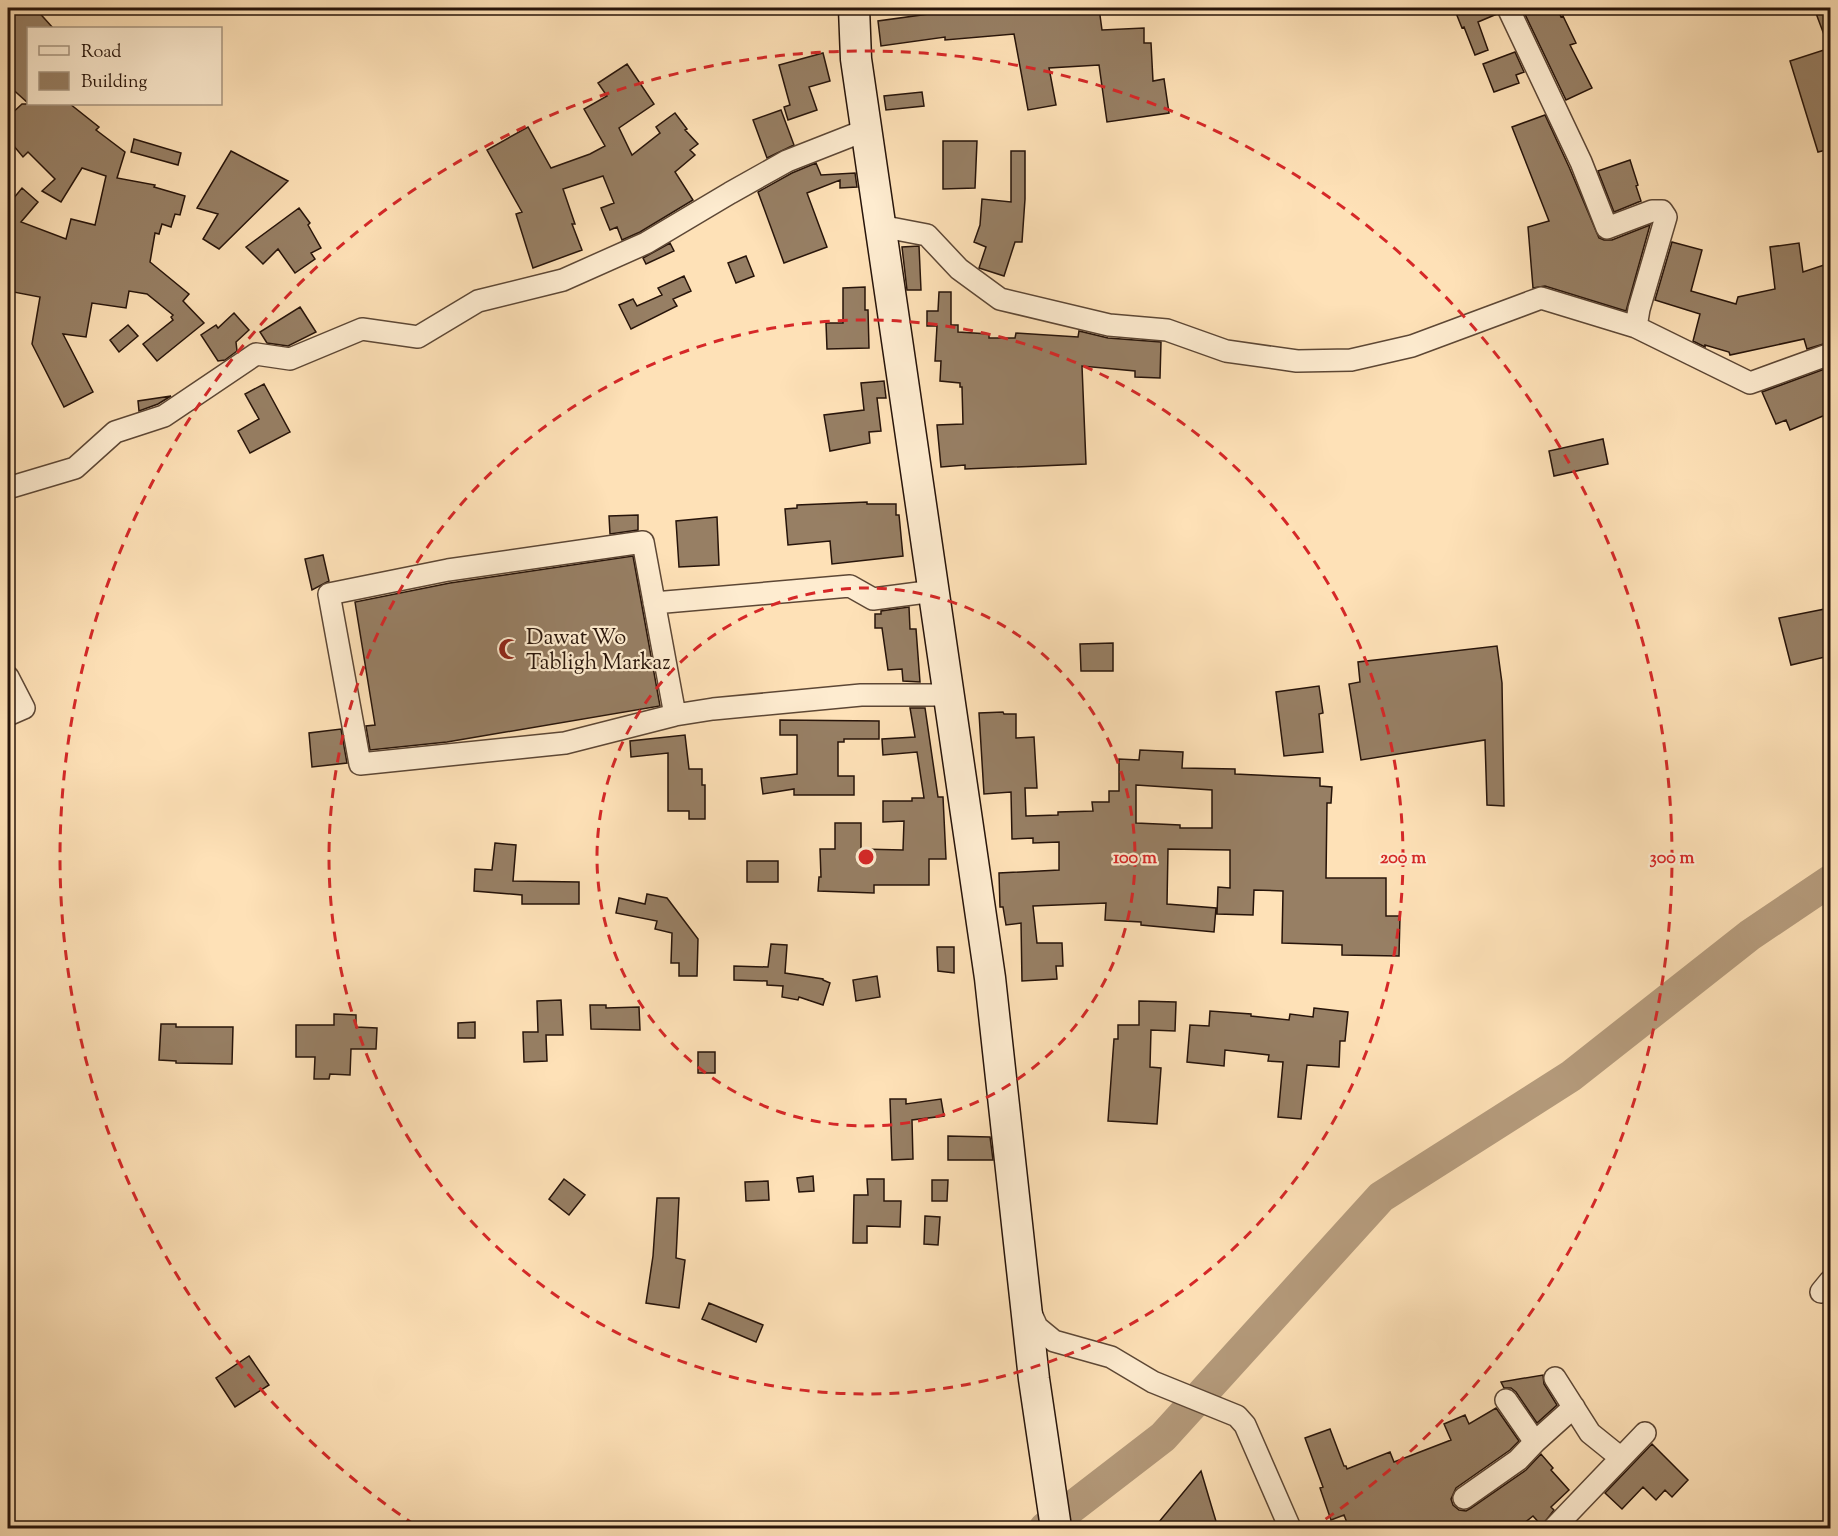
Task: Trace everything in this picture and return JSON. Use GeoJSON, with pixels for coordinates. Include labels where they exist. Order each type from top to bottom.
{"type":"FeatureCollection","features":[{"type":"Feature","properties":{"kind":"main road"},"geometry":{"type":"LineString","coordinates":[[854,8],[856,59],[990,978],[1034,1379],[1056,1528]]}},
{"type":"Feature","properties":{"kind":"street"},"geometry":{"type":"LineString","coordinates":[[1508,8],[1581,162],[1607,228],[1652,211],[1662,211],[1666,217],[1636,327]]}},
{"type":"Feature","properties":{"kind":"street"},"geometry":{"type":"LineString","coordinates":[[8,488],[75,468],[114,432],[164,416],[256,354],[290,359],[362,329],[418,337],[478,301],[563,280],[646,243],[788,161],[866,130]]}},
{"type":"Feature","properties":{"kind":"street"},"geometry":{"type":"LineString","coordinates":[[880,226],[927,236],[959,269],[1000,299],[1109,326],[1167,330],[1226,351],[1298,361],[1351,360],[1412,346],[1541,298],[1636,327],[1750,383],[1830,354]]}},
{"type":"Feature","properties":{"kind":"street"},"geometry":{"type":"LineString","coordinates":[[675,715],[643,542],[448,570],[329,594],[360,764],[565,743],[675,715],[861,695],[949,695]]}},
{"type":"Feature","properties":{"kind":"street"},"geometry":{"type":"LineString","coordinates":[[654,603],[850,586],[873,599],[934,591]]}},
{"type":"Feature","properties":{"kind":"street"},"geometry":{"type":"LineString","coordinates":[[8,677],[24,708],[8,714]]}},
{"type":"Feature","properties":{"kind":"street"},"geometry":{"type":"LineString","coordinates":[[1026,1303],[1037,1327],[1054,1341],[1111,1357],[1153,1382],[1237,1416],[1245,1425],[1290,1528]]}},
{"type":"Feature","properties":{"kind":"street"},"geometry":{"type":"LineString","coordinates":[[1555,1378],[1590,1433],[1621,1458]]}},
{"type":"Feature","properties":{"kind":"street"},"geometry":{"type":"LineString","coordinates":[[1506,1400],[1535,1442]]}},
{"type":"Feature","properties":{"kind":"street"},"geometry":{"type":"LineString","coordinates":[[1464,1498],[1518,1460],[1574,1407]]}},
{"type":"Feature","properties":{"kind":"street"},"geometry":{"type":"LineString","coordinates":[[1554,1528],[1645,1433]]}},
{"type":"Feature","properties":{"kind":"building"},"geometry":{"type":"Polygon","coordinates":[[[8,8],[35,8],[52,27],[27,27],[27,102],[8,85],[8,8]]]}},
{"type":"Feature","properties":{"kind":"building"},"geometry":{"type":"Polygon","coordinates":[[[943,8],[1099,8],[1102,30],[1144,28],[1144,43],[1151,43],[1153,81],[1164,79],[1169,113],[1107,122],[1099,65],[1049,68],[1056,105],[1028,110],[1014,34],[945,40],[945,37],[881,46],[878,21],[943,12],[943,8]]]}},
{"type":"Feature","properties":{"kind":"building"},"geometry":{"type":"Polygon","coordinates":[[[1454,8],[1495,8],[1497,14],[1478,22],[1488,50],[1475,55],[1454,8]]]}},
{"type":"Feature","properties":{"kind":"building"},"geometry":{"type":"Polygon","coordinates":[[[1522,8],[1557,8],[1576,43],[1570,45],[1592,88],[1566,100],[1522,8]]]}},
{"type":"Feature","properties":{"kind":"building"},"geometry":{"type":"Polygon","coordinates":[[[1814,8],[1830,8],[1829,48],[1814,8]]]}},
{"type":"Feature","properties":{"kind":"building"},"geometry":{"type":"Polygon","coordinates":[[[1830,48],[1830,149],[1818,152],[1790,61],[1830,48]]]}},
{"type":"Feature","properties":{"kind":"building"},"geometry":{"type":"Polygon","coordinates":[[[1515,52],[1524,72],[1516,75],[1519,83],[1494,92],[1483,64],[1515,52]]]}},
{"type":"Feature","properties":{"kind":"building"},"geometry":{"type":"Polygon","coordinates":[[[823,53],[830,81],[809,87],[817,110],[788,120],[784,107],[790,105],[779,65],[823,53]]]}},
{"type":"Feature","properties":{"kind":"building"},"geometry":{"type":"Polygon","coordinates":[[[627,64],[654,104],[619,128],[632,155],[660,133],[656,127],[675,113],[687,129],[685,130],[698,144],[690,150],[695,155],[675,172],[693,200],[640,232],[622,240],[617,227],[610,230],[601,208],[614,203],[603,176],[563,189],[575,224],[572,224],[582,250],[533,268],[516,214],[522,212],[487,150],[528,127],[551,168],[605,146],[584,109],[607,96],[598,83],[627,64]]]}},
{"type":"Feature","properties":{"kind":"building"},"geometry":{"type":"Polygon","coordinates":[[[922,92],[924,106],[886,110],[884,96],[922,92]]]}},
{"type":"Feature","properties":{"kind":"building"},"geometry":{"type":"Polygon","coordinates":[[[22,104],[71,105],[99,127],[96,130],[125,152],[117,178],[155,185],[154,187],[185,196],[180,215],[175,214],[171,227],[162,224],[159,234],[155,233],[150,262],[189,294],[183,301],[204,323],[157,361],[143,344],[173,320],[171,317],[173,315],[147,294],[129,291],[126,308],[92,303],[86,337],[63,334],[93,392],[64,407],[32,344],[40,297],[8,291],[8,205],[22,188],[38,202],[21,222],[66,239],[71,219],[95,225],[106,176],[82,168],[61,202],[42,191],[55,179],[28,152],[23,157],[8,139],[8,117],[22,104]]]}},
{"type":"Feature","properties":{"kind":"building"},"geometry":{"type":"Polygon","coordinates":[[[781,110],[794,145],[767,158],[753,120],[781,110]]]}},
{"type":"Feature","properties":{"kind":"building"},"geometry":{"type":"Polygon","coordinates":[[[1545,115],[1599,238],[1612,240],[1650,225],[1626,311],[1545,286],[1533,288],[1528,227],[1549,221],[1512,127],[1545,115]]]}},
{"type":"Feature","properties":{"kind":"building"},"geometry":{"type":"Polygon","coordinates":[[[134,139],[181,153],[178,165],[131,152],[134,139]]]}},
{"type":"Feature","properties":{"kind":"building"},"geometry":{"type":"Polygon","coordinates":[[[943,141],[977,141],[975,188],[943,189],[943,141]]]}},
{"type":"Feature","properties":{"kind":"building"},"geometry":{"type":"Polygon","coordinates":[[[231,151],[288,181],[219,249],[203,239],[218,214],[197,208],[231,151]]]}},
{"type":"Feature","properties":{"kind":"building"},"geometry":{"type":"Polygon","coordinates":[[[1011,151],[1025,151],[1025,199],[1022,242],[1015,242],[1004,276],[979,268],[986,247],[974,242],[980,225],[982,199],[1011,202],[1011,151]]]}},
{"type":"Feature","properties":{"kind":"building"},"geometry":{"type":"Polygon","coordinates":[[[1630,160],[1641,201],[1614,212],[1598,171],[1630,160]]]}},
{"type":"Feature","properties":{"kind":"building"},"geometry":{"type":"Polygon","coordinates":[[[816,163],[821,175],[855,173],[857,187],[840,188],[840,180],[807,193],[827,247],[784,263],[758,192],[816,163]]]}},
{"type":"Feature","properties":{"kind":"building"},"geometry":{"type":"Polygon","coordinates":[[[299,208],[310,223],[308,225],[321,248],[311,253],[315,259],[295,273],[278,249],[263,264],[246,247],[299,208]]]}},
{"type":"Feature","properties":{"kind":"building"},"geometry":{"type":"Polygon","coordinates":[[[1672,242],[1702,250],[1691,291],[1736,304],[1738,297],[1775,289],[1770,247],[1799,243],[1803,272],[1830,263],[1830,342],[1807,349],[1804,339],[1730,355],[1729,352],[1705,345],[1705,347],[1693,341],[1700,314],[1655,300],[1672,242]]]}},
{"type":"Feature","properties":{"kind":"building"},"geometry":{"type":"Polygon","coordinates":[[[670,243],[674,251],[646,264],[643,258],[670,243]]]}},
{"type":"Feature","properties":{"kind":"building"},"geometry":{"type":"Polygon","coordinates":[[[919,246],[921,290],[907,290],[902,247],[919,246]]]}},
{"type":"Feature","properties":{"kind":"building"},"geometry":{"type":"Polygon","coordinates":[[[746,256],[754,276],[736,283],[728,263],[746,256]]]}},
{"type":"Feature","properties":{"kind":"building"},"geometry":{"type":"Polygon","coordinates":[[[684,276],[691,291],[673,299],[677,306],[631,329],[619,305],[633,299],[637,306],[662,295],[658,288],[684,276]]]}},
{"type":"Feature","properties":{"kind":"building"},"geometry":{"type":"Polygon","coordinates":[[[865,287],[869,348],[827,349],[826,323],[843,323],[843,288],[865,287]]]}},
{"type":"Feature","properties":{"kind":"building"},"geometry":{"type":"Polygon","coordinates":[[[939,292],[951,292],[951,325],[958,325],[958,332],[989,334],[989,338],[1015,338],[1016,333],[1078,337],[1079,331],[1108,338],[1161,342],[1160,378],[1135,377],[1135,371],[1082,366],[1086,464],[965,469],[965,465],[941,467],[937,425],[963,424],[962,387],[960,383],[940,381],[941,361],[935,361],[937,326],[927,326],[927,311],[938,311],[939,292]]]}},
{"type":"Feature","properties":{"kind":"building"},"geometry":{"type":"Polygon","coordinates":[[[300,307],[316,332],[288,346],[267,343],[260,332],[300,307]]]}},
{"type":"Feature","properties":{"kind":"building"},"geometry":{"type":"Polygon","coordinates":[[[234,313],[249,330],[236,342],[237,351],[225,360],[218,361],[201,335],[216,325],[218,328],[234,313]]]}},
{"type":"Feature","properties":{"kind":"building"},"geometry":{"type":"Polygon","coordinates":[[[128,325],[138,336],[119,352],[110,340],[128,325]]]}},
{"type":"Feature","properties":{"kind":"building"},"geometry":{"type":"Polygon","coordinates":[[[1830,367],[1830,413],[1790,430],[1786,420],[1776,424],[1762,392],[1830,367]]]}},
{"type":"Feature","properties":{"kind":"building"},"geometry":{"type":"Polygon","coordinates":[[[884,381],[886,398],[877,398],[881,431],[869,432],[870,443],[830,451],[824,415],[864,410],[861,383],[884,381]]]}},
{"type":"Feature","properties":{"kind":"building"},"geometry":{"type":"Polygon","coordinates":[[[264,384],[290,432],[250,453],[238,431],[259,419],[245,394],[264,384]]]}},
{"type":"Feature","properties":{"kind":"building"},"geometry":{"type":"Polygon","coordinates":[[[171,396],[158,404],[139,411],[138,401],[171,396]]]}},
{"type":"Feature","properties":{"kind":"building"},"geometry":{"type":"Polygon","coordinates":[[[1603,439],[1608,464],[1554,476],[1549,451],[1603,439]]]}},
{"type":"Feature","properties":{"kind":"building"},"geometry":{"type":"Polygon","coordinates":[[[867,502],[867,504],[896,504],[903,556],[832,564],[830,541],[788,545],[785,509],[797,508],[797,505],[867,502]]]}},
{"type":"Feature","properties":{"kind":"building"},"geometry":{"type":"Polygon","coordinates":[[[638,515],[638,530],[610,534],[609,516],[638,515]]]}},
{"type":"Feature","properties":{"kind":"building"},"geometry":{"type":"Polygon","coordinates":[[[717,517],[719,565],[679,567],[676,521],[717,517]]]}},
{"type":"Feature","properties":{"kind":"building"},"geometry":{"type":"Polygon","coordinates":[[[323,555],[329,581],[312,590],[305,559],[323,555]]]}},
{"type":"Feature","properties":{"kind":"building","name":"Dawat Wo Tabligh Markaz"},"geometry":{"type":"Polygon","coordinates":[[[633,556],[660,706],[447,742],[370,750],[366,726],[375,725],[355,602],[450,583],[633,556]]]}},
{"type":"Feature","properties":{"kind":"building"},"geometry":{"type":"Polygon","coordinates":[[[909,607],[910,629],[916,629],[920,682],[903,681],[902,669],[888,670],[882,628],[875,628],[875,614],[909,607]]]}},
{"type":"Feature","properties":{"kind":"building"},"geometry":{"type":"Polygon","coordinates":[[[1830,608],[1830,652],[1824,654],[1825,657],[1791,665],[1779,618],[1830,608]]]}},
{"type":"Feature","properties":{"kind":"building"},"geometry":{"type":"Polygon","coordinates":[[[1113,643],[1113,671],[1081,671],[1080,644],[1113,643]]]}},
{"type":"Feature","properties":{"kind":"building"},"geometry":{"type":"Polygon","coordinates":[[[1497,646],[1502,683],[1504,806],[1487,805],[1485,740],[1361,760],[1349,684],[1360,682],[1358,662],[1497,646]]]}},
{"type":"Feature","properties":{"kind":"building"},"geometry":{"type":"Polygon","coordinates":[[[1319,686],[1323,713],[1319,714],[1323,752],[1284,756],[1276,692],[1319,686]]]}},
{"type":"Feature","properties":{"kind":"building"},"geometry":{"type":"Polygon","coordinates":[[[910,708],[925,708],[938,797],[943,797],[946,859],[929,859],[929,885],[874,885],[874,893],[818,891],[819,877],[821,877],[820,849],[835,849],[835,823],[861,823],[861,849],[903,850],[904,821],[883,822],[883,801],[912,801],[912,798],[924,798],[917,752],[883,755],[882,739],[915,737],[910,708]]]}},
{"type":"Feature","properties":{"kind":"building"},"geometry":{"type":"Polygon","coordinates":[[[979,713],[1016,714],[1016,738],[1034,737],[1037,788],[1025,788],[1026,816],[1093,811],[1092,802],[1109,802],[1109,791],[1119,791],[1119,759],[1139,760],[1140,750],[1183,752],[1182,768],[1235,769],[1235,774],[1320,778],[1320,786],[1332,787],[1331,803],[1327,803],[1326,878],[1386,878],[1386,916],[1400,916],[1399,956],[1342,955],[1342,945],[1282,943],[1283,891],[1254,890],[1253,915],[1217,914],[1218,887],[1230,888],[1230,850],[1168,849],[1167,904],[1216,908],[1214,932],[1141,925],[1141,922],[1105,920],[1106,903],[1033,906],[1037,943],[1062,943],[1063,966],[1056,966],[1057,979],[1022,981],[1021,923],[1006,925],[1003,907],[1000,907],[999,873],[1059,870],[1059,842],[1033,843],[1033,838],[1012,839],[1011,792],[984,794],[979,713]],[[1136,785],[1136,823],[1180,825],[1180,828],[1212,828],[1212,790],[1136,785]]]}},
{"type":"Feature","properties":{"kind":"building"},"geometry":{"type":"Polygon","coordinates":[[[780,720],[879,721],[879,739],[844,739],[844,742],[838,742],[838,776],[854,776],[854,795],[794,795],[794,789],[763,794],[761,778],[797,774],[797,735],[780,735],[780,720]]]}},
{"type":"Feature","properties":{"kind":"building"},"geometry":{"type":"Polygon","coordinates":[[[341,729],[347,763],[312,767],[309,733],[341,729]]]}},
{"type":"Feature","properties":{"kind":"building"},"geometry":{"type":"Polygon","coordinates":[[[685,735],[689,769],[702,769],[702,785],[705,785],[705,819],[689,819],[689,811],[668,811],[668,753],[631,757],[630,741],[685,735]]]}},
{"type":"Feature","properties":{"kind":"building"},"geometry":{"type":"Polygon","coordinates":[[[495,843],[516,845],[513,881],[579,882],[579,904],[522,904],[522,895],[474,891],[475,869],[492,870],[495,843]]]}},
{"type":"Feature","properties":{"kind":"building"},"geometry":{"type":"Polygon","coordinates":[[[747,861],[778,861],[778,882],[747,882],[747,861]]]}},
{"type":"Feature","properties":{"kind":"building"},"geometry":{"type":"Polygon","coordinates":[[[647,894],[667,898],[698,939],[697,976],[679,976],[679,963],[671,963],[672,933],[655,929],[657,921],[616,913],[619,898],[645,904],[647,894]]]}},
{"type":"Feature","properties":{"kind":"building"},"geometry":{"type":"Polygon","coordinates":[[[771,944],[787,945],[785,973],[823,979],[830,983],[823,1005],[799,997],[798,1000],[782,997],[783,986],[767,985],[767,981],[734,980],[734,966],[768,967],[771,944]]]}},
{"type":"Feature","properties":{"kind":"building"},"geometry":{"type":"Polygon","coordinates":[[[937,947],[954,947],[954,973],[938,971],[937,947]]]}},
{"type":"Feature","properties":{"kind":"building"},"geometry":{"type":"Polygon","coordinates":[[[877,976],[880,997],[856,1001],[853,980],[877,976]]]}},
{"type":"Feature","properties":{"kind":"building"},"geometry":{"type":"Polygon","coordinates":[[[561,1000],[563,1035],[546,1035],[547,1061],[524,1062],[523,1032],[538,1032],[537,1001],[561,1000]]]}},
{"type":"Feature","properties":{"kind":"building"},"geometry":{"type":"Polygon","coordinates":[[[1139,1001],[1176,1002],[1175,1031],[1151,1030],[1150,1067],[1161,1068],[1157,1124],[1108,1121],[1114,1039],[1118,1039],[1118,1025],[1139,1025],[1139,1001]]]}},
{"type":"Feature","properties":{"kind":"building"},"geometry":{"type":"Polygon","coordinates":[[[590,1005],[606,1005],[606,1008],[639,1007],[640,1030],[591,1029],[590,1005]]]}},
{"type":"Feature","properties":{"kind":"building"},"geometry":{"type":"Polygon","coordinates":[[[1314,1008],[1348,1012],[1345,1041],[1340,1041],[1339,1067],[1307,1065],[1301,1119],[1278,1117],[1283,1062],[1268,1061],[1269,1055],[1225,1050],[1224,1066],[1187,1062],[1190,1025],[1209,1026],[1210,1011],[1289,1020],[1290,1014],[1313,1017],[1314,1008]]]}},
{"type":"Feature","properties":{"kind":"building"},"geometry":{"type":"Polygon","coordinates":[[[334,1014],[356,1015],[356,1027],[377,1028],[376,1049],[351,1049],[350,1075],[330,1074],[329,1079],[314,1079],[315,1057],[296,1057],[296,1025],[334,1025],[334,1014]]]}},
{"type":"Feature","properties":{"kind":"building"},"geometry":{"type":"Polygon","coordinates":[[[475,1022],[475,1038],[458,1038],[458,1023],[475,1022]]]}},
{"type":"Feature","properties":{"kind":"building"},"geometry":{"type":"Polygon","coordinates":[[[161,1024],[176,1024],[176,1027],[233,1027],[232,1064],[176,1063],[176,1061],[159,1060],[161,1024]]]}},
{"type":"Feature","properties":{"kind":"building"},"geometry":{"type":"Polygon","coordinates":[[[698,1052],[715,1052],[715,1073],[698,1073],[698,1052]]]}},
{"type":"Feature","properties":{"kind":"building"},"geometry":{"type":"Polygon","coordinates":[[[890,1099],[906,1099],[906,1104],[941,1099],[944,1116],[912,1120],[913,1159],[892,1160],[890,1099]]]}},
{"type":"Feature","properties":{"kind":"building"},"geometry":{"type":"Polygon","coordinates":[[[948,1136],[990,1137],[993,1160],[948,1160],[948,1136]]]}},
{"type":"Feature","properties":{"kind":"building"},"geometry":{"type":"Polygon","coordinates":[[[813,1176],[814,1191],[799,1192],[797,1178],[813,1176]]]}},
{"type":"Feature","properties":{"kind":"building"},"geometry":{"type":"Polygon","coordinates":[[[564,1179],[585,1195],[569,1215],[549,1199],[564,1179]]]}},
{"type":"Feature","properties":{"kind":"building"},"geometry":{"type":"Polygon","coordinates":[[[867,1179],[884,1179],[884,1201],[901,1201],[900,1227],[867,1226],[867,1243],[853,1243],[854,1195],[868,1195],[867,1179]]]}},
{"type":"Feature","properties":{"kind":"building"},"geometry":{"type":"Polygon","coordinates":[[[932,1180],[948,1180],[947,1201],[932,1201],[932,1180]]]}},
{"type":"Feature","properties":{"kind":"building"},"geometry":{"type":"Polygon","coordinates":[[[768,1181],[769,1200],[746,1201],[745,1182],[768,1181]]]}},
{"type":"Feature","properties":{"kind":"building"},"geometry":{"type":"Polygon","coordinates":[[[657,1198],[679,1198],[676,1258],[685,1260],[679,1308],[646,1303],[653,1256],[657,1198]]]}},
{"type":"Feature","properties":{"kind":"building"},"geometry":{"type":"Polygon","coordinates":[[[925,1216],[940,1217],[938,1245],[924,1244],[925,1216]]]}},
{"type":"Feature","properties":{"kind":"building"},"geometry":{"type":"Polygon","coordinates":[[[709,1303],[763,1325],[756,1342],[702,1319],[709,1303]]]}},
{"type":"Feature","properties":{"kind":"building"},"geometry":{"type":"Polygon","coordinates":[[[249,1356],[269,1385],[235,1407],[216,1378],[249,1356]]]}},
{"type":"Feature","properties":{"kind":"building"},"geometry":{"type":"Polygon","coordinates":[[[1543,1375],[1544,1384],[1557,1405],[1537,1423],[1516,1392],[1511,1388],[1504,1388],[1501,1382],[1543,1375]]]}},
{"type":"Feature","properties":{"kind":"building"},"geometry":{"type":"Polygon","coordinates":[[[1496,1408],[1519,1441],[1510,1450],[1456,1488],[1451,1499],[1453,1505],[1459,1510],[1466,1511],[1526,1470],[1541,1454],[1553,1468],[1551,1470],[1569,1490],[1551,1507],[1554,1510],[1542,1526],[1533,1516],[1518,1528],[1349,1528],[1344,1515],[1331,1520],[1320,1488],[1323,1487],[1305,1438],[1330,1429],[1347,1469],[1390,1452],[1394,1462],[1451,1440],[1444,1424],[1465,1415],[1469,1424],[1496,1408]]]}},
{"type":"Feature","properties":{"kind":"building"},"geometry":{"type":"Polygon","coordinates":[[[1652,1444],[1688,1480],[1672,1497],[1665,1490],[1656,1500],[1643,1487],[1622,1509],[1605,1493],[1652,1444]]]}},
{"type":"Feature","properties":{"kind":"building"},"geometry":{"type":"Polygon","coordinates":[[[1201,1471],[1218,1528],[1154,1528],[1201,1471]]]}},
{"type":"Feature","properties":{"kind":"waterway"},"geometry":{"type":"LineString","coordinates":[[1045,1528],[1163,1437],[1381,1197],[1571,1076],[1750,935],[1830,881]]}},
{"type":"Feature","properties":{"kind":"place","name":"Dawat Wo Tabligh Markaz"},"geometry":{"type":"Point","coordinates":[509,649]}}]}
